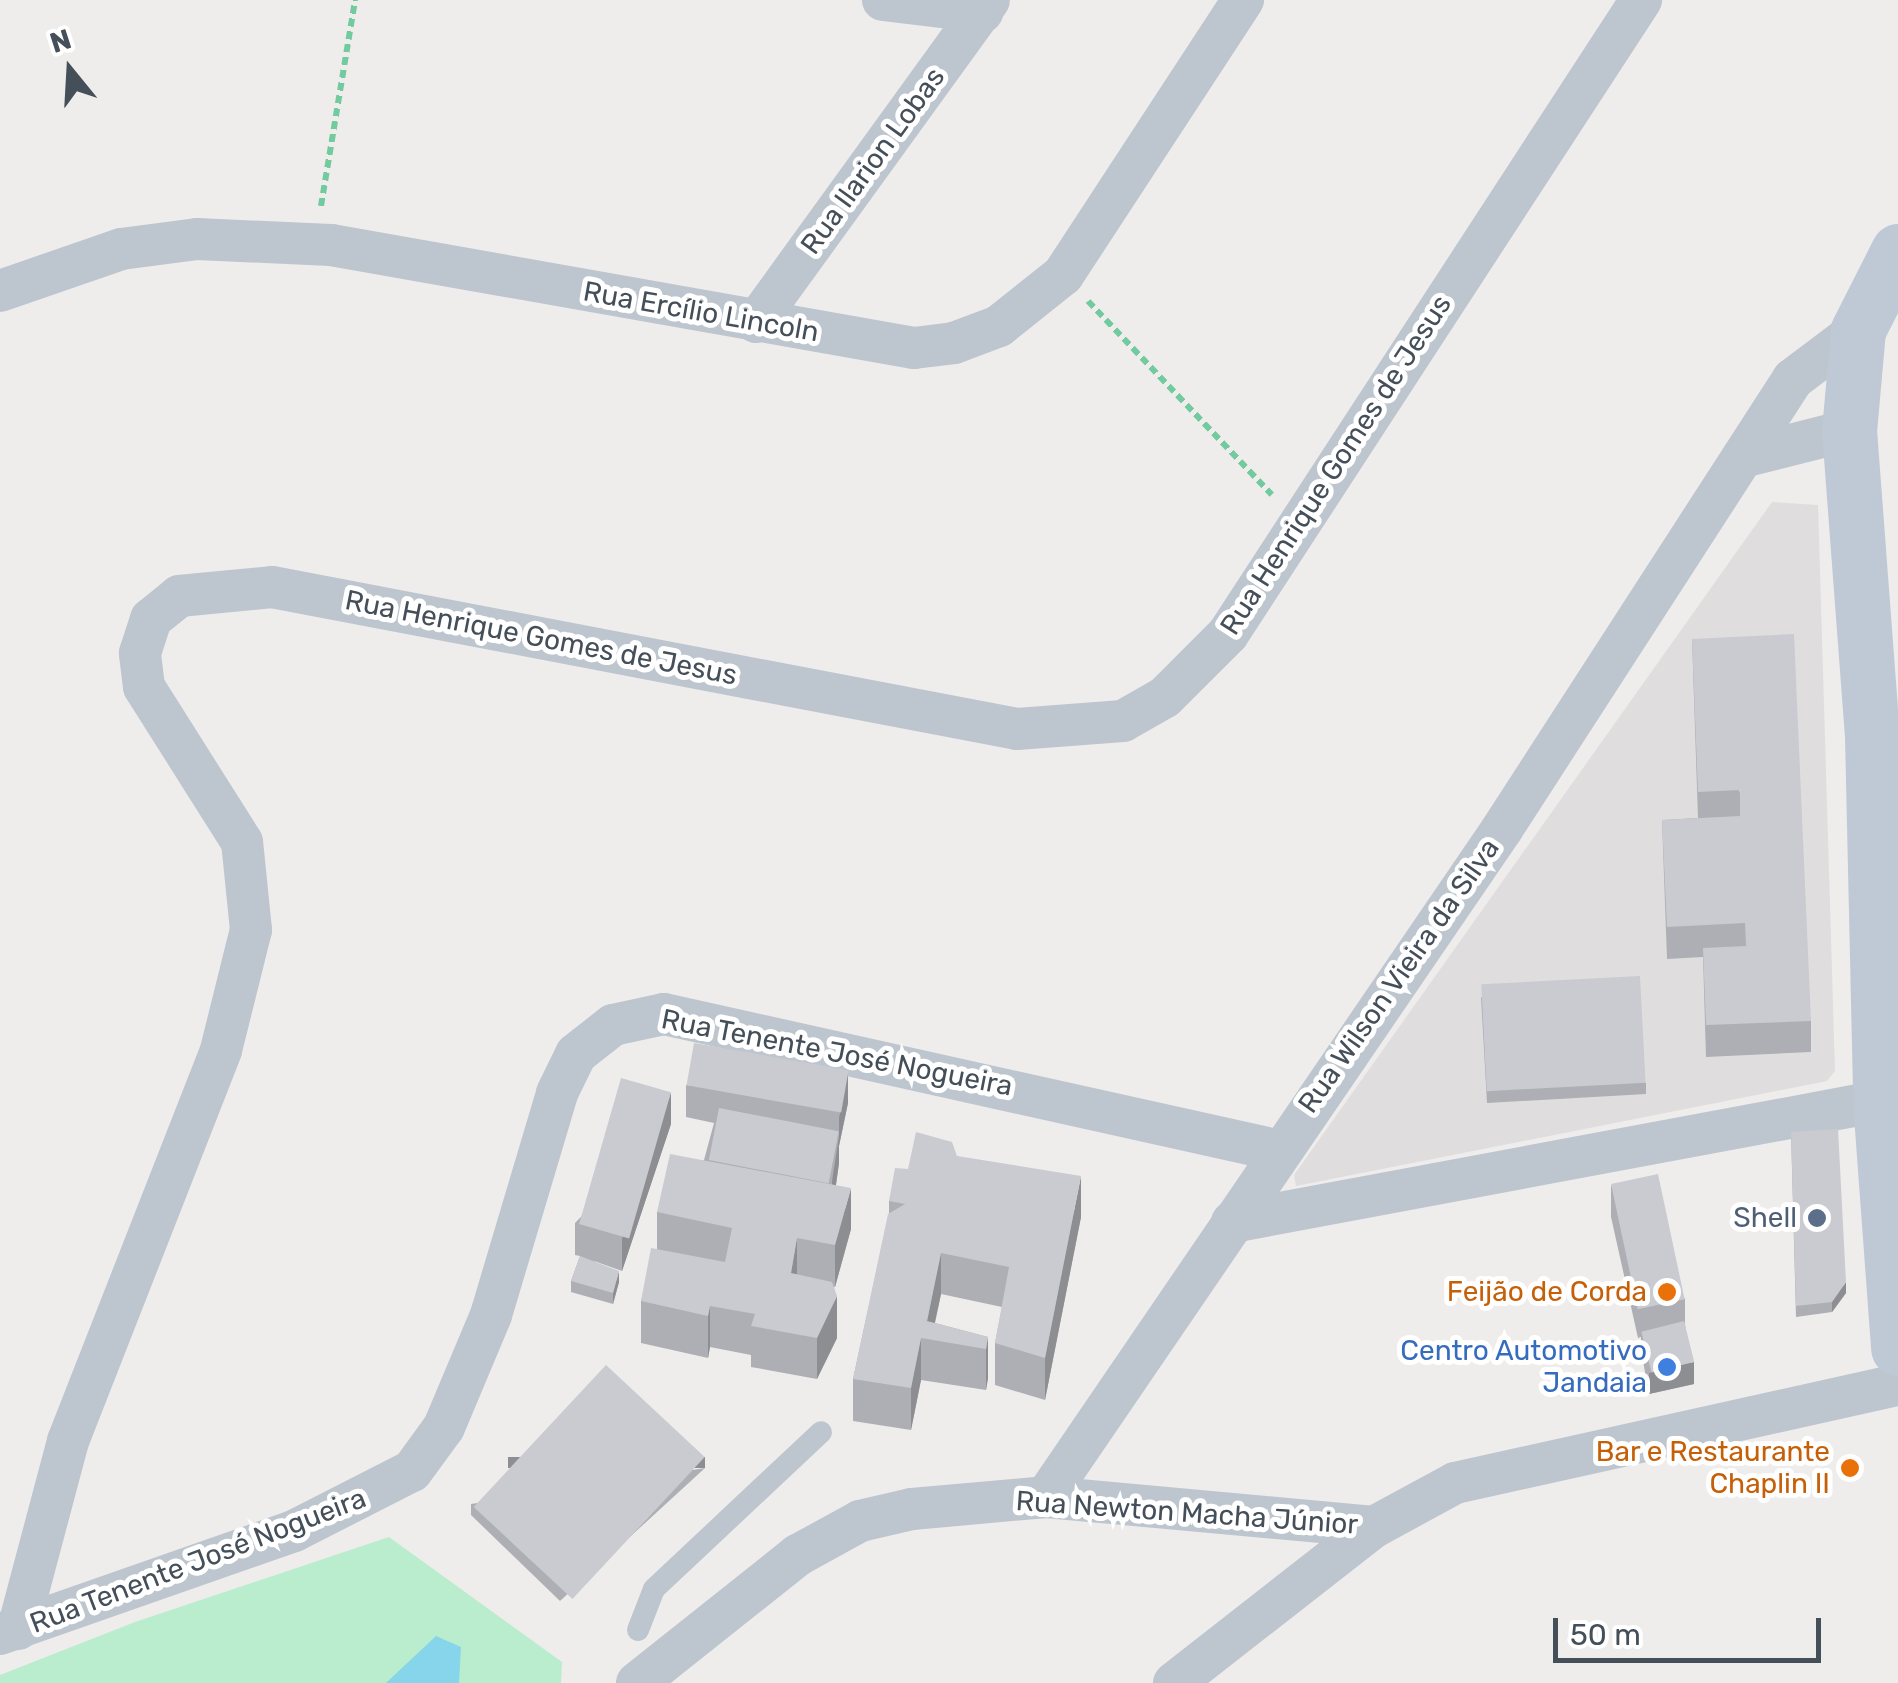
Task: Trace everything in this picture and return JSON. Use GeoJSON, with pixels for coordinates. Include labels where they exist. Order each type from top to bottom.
{"type":"FeatureCollection","features":[{"type":"Feature","properties":{"kind":"main road"},"geometry":{"type":"LineString","coordinates":[[1898,251],[1858,330],[1849,430],[1872,736],[1880,1101],[1898,1348]]}},
{"type":"Feature","properties":{"kind":"main road"},"geometry":{"type":"LineString","coordinates":[[1872,736],[1898,815]]}},
{"type":"Feature","properties":{"kind":"street"},"geometry":{"type":"LineString","coordinates":[[884,0],[985,6]]}},
{"type":"Feature","properties":{"kind":"street","name":"Rua Ercílio Lincoln"},"geometry":{"type":"LineString","coordinates":[[0,291],[122,250],[197,239],[314,244],[914,348],[954,342],[1000,326],[1063,275],[1243,0]]}},
{"type":"Feature","properties":{"kind":"street","name":"Rua Henrique Gomes de Jesus"},"geometry":{"type":"LineString","coordinates":[[9,1632],[68,1441],[215,1068],[251,930],[242,842],[144,687],[140,653],[151,619],[179,596],[272,587],[1017,728],[1089,728],[1137,713],[1202,664],[1641,0]]}},
{"type":"Feature","properties":{"kind":"street","name":"Rua Ilarion Lobas"},"geometry":{"type":"LineString","coordinates":[[756,322],[985,6]]}},
{"type":"Feature","properties":{"kind":"street","name":"Rua Wilson Vieira da Silva"},"geometry":{"type":"LineString","coordinates":[[1046,1497],[1232,1222],[1276,1150],[1751,455],[1793,379],[1858,330]]}},
{"type":"Feature","properties":{"kind":"street"},"geometry":{"type":"LineString","coordinates":[[1751,455],[1849,430]]}},
{"type":"Feature","properties":{"kind":"street","name":"Rua Tenente José Nogueira"},"geometry":{"type":"LineString","coordinates":[[9,1632],[294,1531],[412,1471],[444,1427],[480,1344],[557,1093],[576,1054],[613,1024],[664,1014],[1276,1150]]}},
{"type":"Feature","properties":{"kind":"street"},"geometry":{"type":"LineString","coordinates":[[1232,1222],[1880,1101]]}},
{"type":"Feature","properties":{"kind":"street"},"geometry":{"type":"LineString","coordinates":[[1174,1683],[1374,1527],[1455,1483],[1538,1460],[1898,1385]]}},
{"type":"Feature","properties":{"kind":"street","name":"Rua Newton Macha Júnior"},"geometry":{"type":"LineString","coordinates":[[636,1683],[752,1588],[860,1521],[1046,1497],[1374,1527]]}},
{"type":"Feature","properties":{"kind":"lane"},"geometry":{"type":"LineString","coordinates":[[638,1630],[654,1589],[821,1432]]}},
{"type":"Feature","properties":{"kind":"path"},"geometry":{"type":"LineString","coordinates":[[314,244],[355,0]]}},
{"type":"Feature","properties":{"kind":"path"},"geometry":{"type":"LineString","coordinates":[[1063,275],[1298,522]]}},
{"type":"Feature","properties":{"kind":"shaded area"},"geometry":{"type":"Polygon","coordinates":[[[1772,502],[1818,505],[1835,1071],[1827,1081],[1296,1186],[1294,1175],[1772,502]]]}},
{"type":"Feature","properties":{"kind":"green space"},"geometry":{"type":"Polygon","coordinates":[[[389,1537],[562,1662],[561,1683],[0,1683],[0,1675],[135,1622],[389,1537]]]}},
{"type":"Feature","properties":{"kind":"water"},"geometry":{"type":"Polygon","coordinates":[[[436,1636],[461,1647],[459,1683],[386,1683],[436,1636]]]}},
{"type":"Feature","properties":{"kind":"building"},"geometry":{"type":"Polygon","coordinates":[[[1794,634],[1811,1021],[1706,1025],[1703,948],[1746,946],[1745,923],[1667,927],[1662,820],[1740,816],[1740,790],[1698,792],[1692,639],[1794,634]]]}},
{"type":"Feature","properties":{"kind":"building"},"geometry":{"type":"Polygon","coordinates":[[[1640,976],[1646,1083],[1487,1091],[1481,984],[1640,976]]]}},
{"type":"Feature","properties":{"kind":"building"},"geometry":{"type":"Polygon","coordinates":[[[694,1043],[849,1070],[841,1113],[687,1085],[694,1043]]]}},
{"type":"Feature","properties":{"kind":"building"},"geometry":{"type":"Polygon","coordinates":[[[621,1078],[671,1092],[629,1238],[579,1224],[621,1078]]]}},
{"type":"Feature","properties":{"kind":"building"},"geometry":{"type":"Polygon","coordinates":[[[719,1108],[839,1131],[829,1183],[709,1160],[719,1108]]]}},
{"type":"Feature","properties":{"kind":"building","name":"Shell"},"geometry":{"type":"Polygon","coordinates":[[[1838,1129],[1846,1282],[1832,1302],[1796,1306],[1791,1132],[1838,1129]]]}},
{"type":"Feature","properties":{"kind":"building"},"geometry":{"type":"Polygon","coordinates":[[[916,1132],[952,1142],[957,1156],[1081,1176],[1045,1358],[995,1343],[1009,1267],[941,1253],[927,1321],[988,1337],[986,1349],[921,1338],[911,1388],[853,1379],[888,1214],[905,1204],[889,1201],[895,1168],[908,1169],[916,1132]]]}},
{"type":"Feature","properties":{"kind":"building"},"geometry":{"type":"Polygon","coordinates":[[[670,1154],[851,1188],[835,1245],[797,1238],[791,1273],[832,1282],[837,1296],[817,1338],[751,1326],[755,1314],[710,1306],[708,1316],[641,1301],[651,1248],[725,1262],[732,1228],[657,1212],[670,1154]]]}},
{"type":"Feature","properties":{"kind":"building"},"geometry":{"type":"Polygon","coordinates":[[[1658,1174],[1685,1299],[1638,1309],[1611,1184],[1658,1174]]]}},
{"type":"Feature","properties":{"kind":"building"},"geometry":{"type":"Polygon","coordinates":[[[580,1256],[619,1271],[613,1293],[571,1281],[580,1256]]]}},
{"type":"Feature","properties":{"kind":"building"},"geometry":{"type":"Polygon","coordinates":[[[1684,1321],[1694,1362],[1651,1372],[1641,1332],[1684,1321]]]}},
{"type":"Feature","properties":{"kind":"building"},"geometry":{"type":"Polygon","coordinates":[[[606,1365],[705,1457],[572,1599],[474,1507],[606,1365]]]}},
{"type":"Feature","properties":{"kind":"place","name":"Shell"},"geometry":{"type":"Point","coordinates":[1817,1218]}},
{"type":"Feature","properties":{"kind":"place","name":"Feijão de Corda"},"geometry":{"type":"Point","coordinates":[1667,1292]}},
{"type":"Feature","properties":{"kind":"place","name":"Centro Automotivo Jandaia"},"geometry":{"type":"Point","coordinates":[1667,1367]}},
{"type":"Feature","properties":{"kind":"place","name":"Bar e Restaurante Chaplin II"},"geometry":{"type":"Point","coordinates":[1850,1468]}}]}
